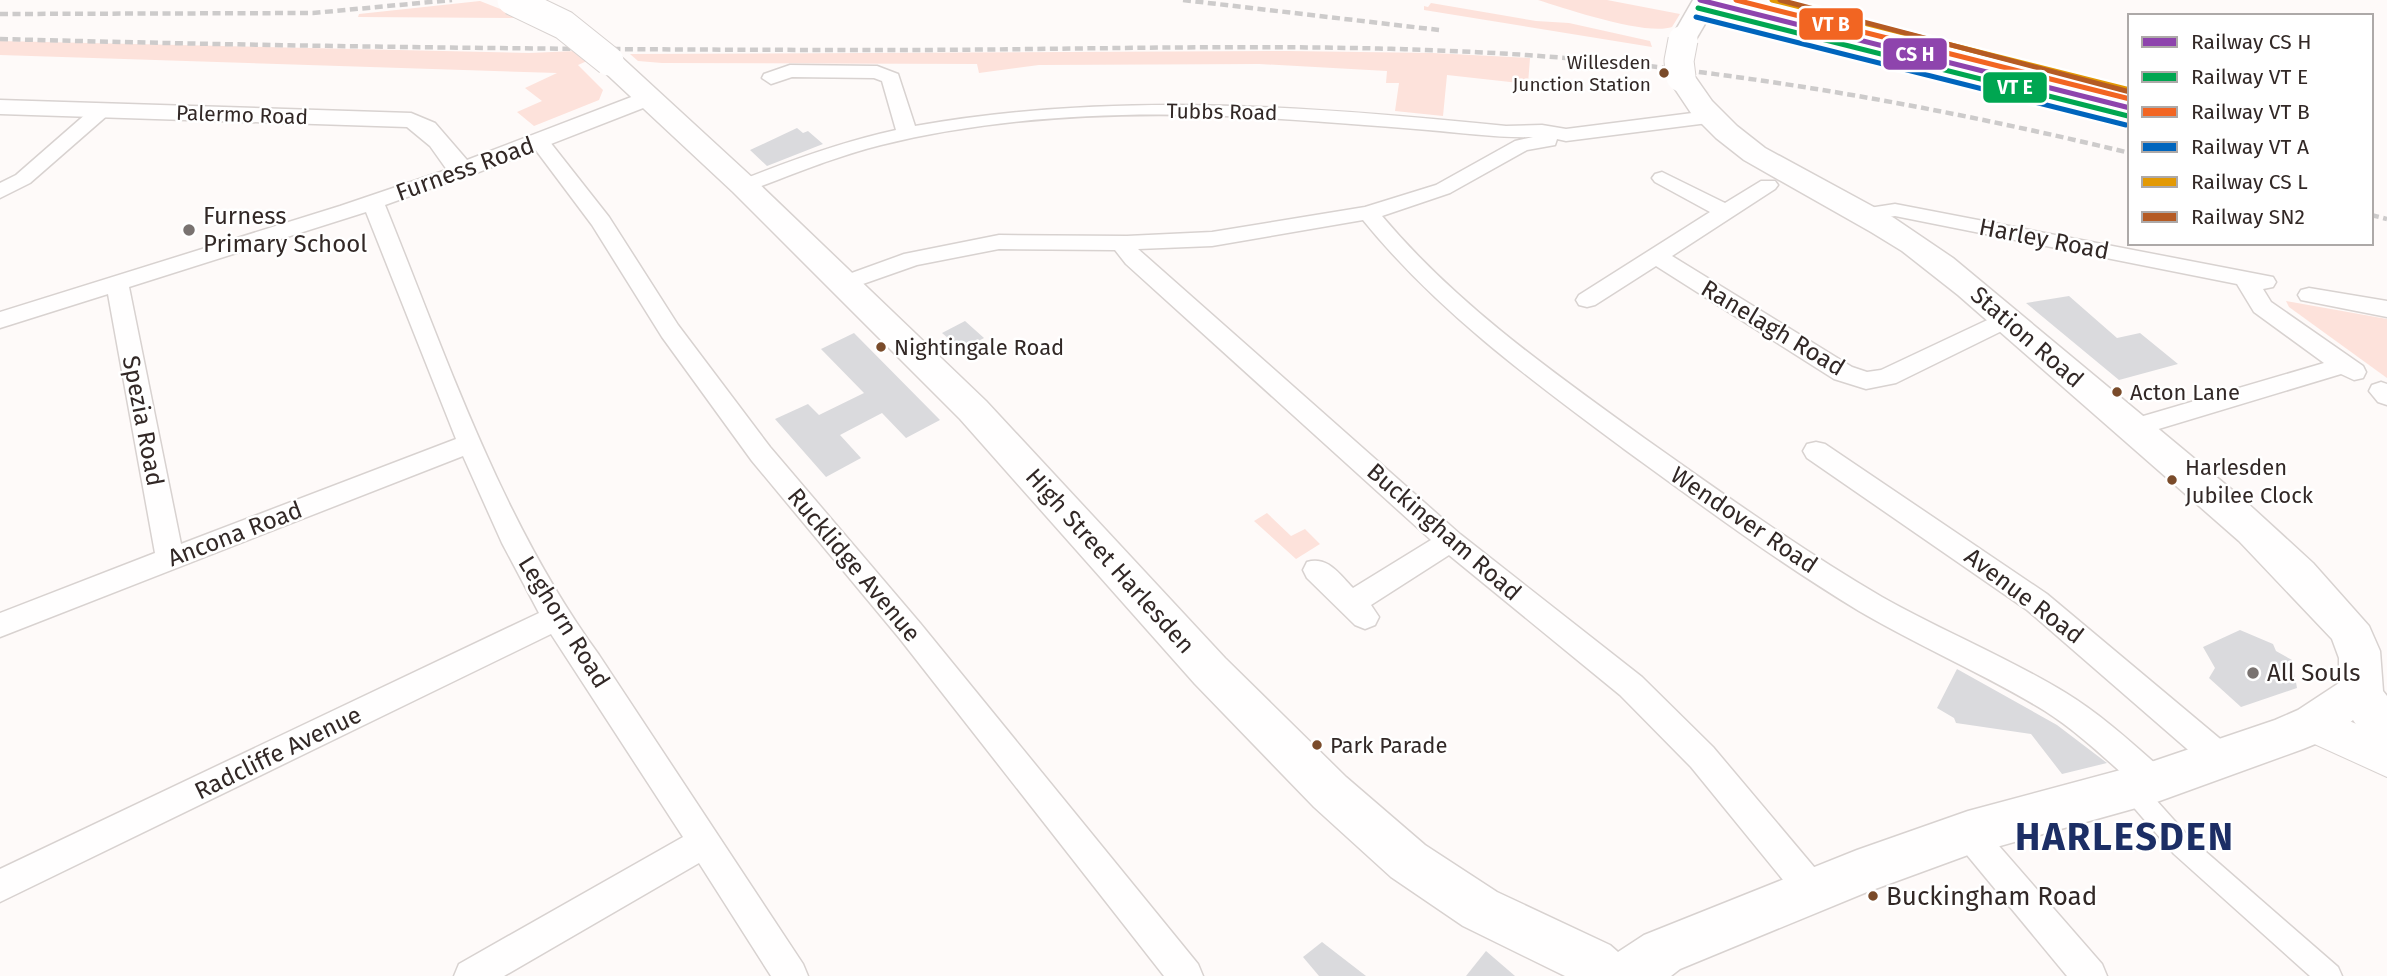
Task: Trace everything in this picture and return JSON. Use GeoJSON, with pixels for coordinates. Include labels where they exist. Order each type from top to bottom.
{"type":"FeatureCollection","features":[{"type":"Feature","properties":{"kind":"main road","name":"High Street Harlesden"},"geometry":{"type":"LineString","coordinates":[[512,0],[539,10],[574,32],[744,186],[973,411],[1249,711],[1377,835],[1408,861],[1480,909],[1592,963],[1608,976]]}},
{"type":"Feature","properties":{"kind":"main road","name":"Station Road"},"geometry":{"type":"LineString","coordinates":[[1706,0],[1682,40],[1679,61],[1681,77],[1693,99],[1708,117],[1738,142],[1864,215],[1949,270],[2132,428],[2251,526],[2305,580],[2355,638],[2361,667],[2361,695]]}},
{"type":"Feature","properties":{"kind":"main road"},"geometry":{"type":"LineString","coordinates":[[1627,976],[1662,952],[1813,891],[1968,833],[2143,785],[2220,758],[2314,724],[2348,699],[2361,695],[2387,732]]}},
{"type":"Feature","properties":{"kind":"main road"},"geometry":{"type":"LineString","coordinates":[[2314,724],[2387,758]]}},
{"type":"Feature","properties":{"kind":"street"},"geometry":{"type":"LineString","coordinates":[[771,78],[789,71],[886,74],[891,78],[907,133]]}},
{"type":"Feature","properties":{"kind":"street","name":"Furness Road"},"geometry":{"type":"LineString","coordinates":[[0,320],[373,203],[647,98]]}},
{"type":"Feature","properties":{"kind":"street","name":"Palermo Road"},"geometry":{"type":"LineString","coordinates":[[0,107],[411,120],[428,130],[461,171]]}},
{"type":"Feature","properties":{"kind":"street"},"geometry":{"type":"LineString","coordinates":[[0,192],[23,179],[102,110]]}},
{"type":"Feature","properties":{"kind":"street","name":"Tubbs Road"},"geometry":{"type":"LineString","coordinates":[[744,186],[855,146],[907,133],[1043,115],[1225,111],[1344,116],[1566,135],[1708,117]]}},
{"type":"Feature","properties":{"kind":"street"},"geometry":{"type":"LineString","coordinates":[[843,284],[912,259],[999,242],[1127,243],[1212,239],[1368,213],[1443,189],[1522,145],[1546,142],[1566,135]]}},
{"type":"Feature","properties":{"kind":"street","name":"Rucklidge Avenue"},"geometry":{"type":"LineString","coordinates":[[538,141],[601,222],[670,331],[761,454],[910,631],[1186,976]]}},
{"type":"Feature","properties":{"kind":"street"},"geometry":{"type":"LineString","coordinates":[[1662,178],[1726,212]]}},
{"type":"Feature","properties":{"kind":"street"},"geometry":{"type":"LineString","coordinates":[[1587,300],[1768,185]]}},
{"type":"Feature","properties":{"kind":"street","name":"Leghorn Road"},"geometry":{"type":"LineString","coordinates":[[373,203],[470,443],[516,543],[556,618],[589,664],[791,976]]}},
{"type":"Feature","properties":{"kind":"street","name":"Harley Road"},"geometry":{"type":"LineString","coordinates":[[1864,215],[1895,210],[1926,215],[2255,281],[2262,307],[2350,369],[2132,428]]}},
{"type":"Feature","properties":{"kind":"street","name":"Wendover Road"},"geometry":{"type":"LineString","coordinates":[[1368,213],[1423,273],[1489,332],[1580,404],[1747,525],[1873,605],[2056,703],[2101,736],[2143,785]]}},
{"type":"Feature","properties":{"kind":"street","name":"Buckingham Road"},"geometry":{"type":"LineString","coordinates":[[1127,243],[1126,249],[1134,259],[1450,541],[1631,686],[1702,757],[1813,891]]}},
{"type":"Feature","properties":{"kind":"street","name":"Ranelagh Road"},"geometry":{"type":"LineString","coordinates":[[1658,257],[1843,373],[1866,381],[1887,377],[2006,320]]}},
{"type":"Feature","properties":{"kind":"street","name":"Spezia Road"},"geometry":{"type":"LineString","coordinates":[[117,284],[170,558]]}},
{"type":"Feature","properties":{"kind":"street"},"geometry":{"type":"LineString","coordinates":[[2309,295],[2387,309]]}},
{"type":"Feature","properties":{"kind":"street","name":"Ancona Road"},"geometry":{"type":"LineString","coordinates":[[0,625],[470,443]]}},
{"type":"Feature","properties":{"kind":"street","name":"Avenue Road"},"geometry":{"type":"LineString","coordinates":[[1816,450],[2037,602],[2220,758]]}},
{"type":"Feature","properties":{"kind":"street"},"geometry":{"type":"LineString","coordinates":[[1317,570],[1358,610],[1450,541]]}},
{"type":"Feature","properties":{"kind":"street","name":"Radcliffe Avenue"},"geometry":{"type":"LineString","coordinates":[[0,886],[556,618]]}},
{"type":"Feature","properties":{"kind":"street"},"geometry":{"type":"LineString","coordinates":[[2143,785],[2182,846],[2329,976]]}},
{"type":"Feature","properties":{"kind":"street"},"geometry":{"type":"LineString","coordinates":[[1968,833],[2090,975]]}},
{"type":"Feature","properties":{"kind":"street"},"geometry":{"type":"LineString","coordinates":[[471,976],[703,843]]}},
{"type":"Feature","properties":{"kind":"shaded area"},"geometry":{"type":"Polygon","coordinates":[[[1538,0],[1607,0],[1680,14],[1672,27],[1644,28],[1538,0]]]}},
{"type":"Feature","properties":{"kind":"shaded area"},"geometry":{"type":"Polygon","coordinates":[[[480,1],[523,18],[358,17],[359,14],[480,1]]]}},
{"type":"Feature","properties":{"kind":"shaded area"},"geometry":{"type":"Polygon","coordinates":[[[1431,3],[1536,21],[1569,23],[1650,41],[1652,47],[1424,10],[1424,6],[1428,7],[1431,3]]]}},
{"type":"Feature","properties":{"kind":"shaded area"},"geometry":{"type":"Polygon","coordinates":[[[0,41],[529,53],[575,51],[587,61],[578,65],[603,90],[599,100],[534,126],[517,112],[542,101],[525,88],[557,73],[0,55],[0,41]]]}},
{"type":"Feature","properties":{"kind":"shaded area"},"geometry":{"type":"Polygon","coordinates":[[[1288,51],[1433,53],[1530,58],[1528,84],[1447,75],[1443,116],[1395,111],[1399,83],[1386,83],[1387,71],[1259,64],[1039,65],[979,73],[977,64],[662,63],[638,61],[630,54],[1288,51]]]}},
{"type":"Feature","properties":{"kind":"shaded area"},"geometry":{"type":"Polygon","coordinates":[[[2286,301],[2387,319],[2387,378],[2289,307],[2286,301]]]}},
{"type":"Feature","properties":{"kind":"shaded area"},"geometry":{"type":"Polygon","coordinates":[[[1267,513],[1291,536],[1305,529],[1320,544],[1296,559],[1254,521],[1267,513]]]}},
{"type":"Feature","properties":{"kind":"building"},"geometry":{"type":"Polygon","coordinates":[[[797,128],[803,133],[808,131],[823,144],[767,166],[750,150],[797,128]]]}},
{"type":"Feature","properties":{"kind":"building"},"geometry":{"type":"Polygon","coordinates":[[[2069,296],[2117,338],[2140,333],[2178,364],[2119,380],[2026,303],[2069,296]]]}},
{"type":"Feature","properties":{"kind":"building"},"geometry":{"type":"Polygon","coordinates":[[[965,321],[984,338],[962,350],[942,333],[965,321]]]}},
{"type":"Feature","properties":{"kind":"building"},"geometry":{"type":"Polygon","coordinates":[[[854,333],[940,420],[906,438],[882,413],[840,435],[861,458],[826,477],[775,419],[808,404],[819,415],[864,393],[821,349],[854,333]]]}},
{"type":"Feature","properties":{"kind":"building","name":"All Souls"},"geometry":{"type":"Polygon","coordinates":[[[2240,630],[2273,644],[2276,651],[2292,660],[2297,688],[2241,707],[2209,678],[2215,668],[2203,647],[2240,630]]]}},
{"type":"Feature","properties":{"kind":"building"},"geometry":{"type":"Polygon","coordinates":[[[1957,669],[2057,725],[2107,763],[2062,774],[2031,734],[1956,723],[1954,718],[1937,708],[1957,669]]]}},
{"type":"Feature","properties":{"kind":"building"},"geometry":{"type":"Polygon","coordinates":[[[1322,942],[1366,976],[1319,976],[1303,957],[1322,942]]]}},
{"type":"Feature","properties":{"kind":"building"},"geometry":{"type":"Polygon","coordinates":[[[1486,951],[1515,976],[1466,976],[1486,951]]]}},
{"type":"Feature","properties":{"kind":"railway"},"geometry":{"type":"LineString","coordinates":[[0,14],[313,13],[452,0]]}},
{"type":"Feature","properties":{"kind":"railway"},"geometry":{"type":"LineString","coordinates":[[1183,0],[1439,30]]}},
{"type":"Feature","properties":{"kind":"railway"},"geometry":{"type":"LineString","coordinates":[[0,39],[669,49],[1288,47],[1526,55],[1678,69],[1830,91],[1980,119],[2128,153]]}},
{"type":"Feature","properties":{"kind":"railway"},"geometry":{"type":"LineString","coordinates":[[2373,216],[2387,219]]}},
{"type":"Feature","properties":{"kind":"transit line"},"geometry":{"type":"LineString","coordinates":[[1700,0],[2128,107]]}},
{"type":"Feature","properties":{"kind":"transit line"},"geometry":{"type":"LineString","coordinates":[[1736,0],[2128,98]]}},
{"type":"Feature","properties":{"kind":"transit line"},"geometry":{"type":"LineString","coordinates":[[1772,0],[2128,89]]}},
{"type":"Feature","properties":{"kind":"transit line"},"geometry":{"type":"LineString","coordinates":[[1698,8],[2128,116]]}},
{"type":"Feature","properties":{"kind":"transit line"},"geometry":{"type":"LineString","coordinates":[[1696,17],[2126,125]]}},
{"type":"Feature","properties":{"kind":"rail line","name":"SN2"},"geometry":{"type":"LineString","coordinates":[[1780,0],[2128,91]]}},
{"type":"Feature","properties":{"kind":"place","name":"Willesden Junction Station"},"geometry":{"type":"Point","coordinates":[1664,73]}},
{"type":"Feature","properties":{"kind":"place","name":"Furness Primary School"},"geometry":{"type":"Point","coordinates":[189,230]}},
{"type":"Feature","properties":{"kind":"place","name":"Nightingale Road"},"geometry":{"type":"Point","coordinates":[881,347]}},
{"type":"Feature","properties":{"kind":"place","name":"Acton Lane"},"geometry":{"type":"Point","coordinates":[2117,392]}},
{"type":"Feature","properties":{"kind":"place","name":"Harlesden Jubilee Clock"},"geometry":{"type":"Point","coordinates":[2172,480]}},
{"type":"Feature","properties":{"kind":"place","name":"All Souls"},"geometry":{"type":"Point","coordinates":[2253,673]}},
{"type":"Feature","properties":{"kind":"place","name":"Park Parade"},"geometry":{"type":"Point","coordinates":[1317,745]}},
{"type":"Feature","properties":{"kind":"place","name":"Buckingham Road"},"geometry":{"type":"Point","coordinates":[1873,896]}},
{"type":"Feature","properties":{"kind":"district","name":"HARLESDEN"},"geometry":{"type":"Point","coordinates":[2125,837]}}]}
